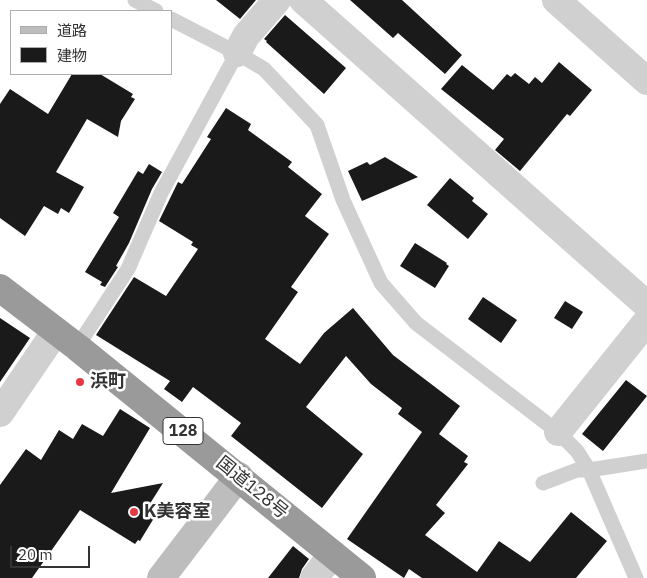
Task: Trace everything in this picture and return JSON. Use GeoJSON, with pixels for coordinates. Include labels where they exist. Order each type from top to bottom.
{"type":"FeatureCollection","features":[{"type":"Feature","properties":{"kind":"highway","name":"国道128号"},"geometry":{"type":"LineString","coordinates":[[0,288],[239,476],[362,578]]}},
{"type":"Feature","properties":{"kind":"street"},"geometry":{"type":"LineString","coordinates":[[237,53],[246,36],[277,0]]}},
{"type":"Feature","properties":{"kind":"street"},"geometry":{"type":"LineString","coordinates":[[303,0],[647,305]]}},
{"type":"Feature","properties":{"kind":"street"},"geometry":{"type":"LineString","coordinates":[[556,0],[647,81]]}},
{"type":"Feature","properties":{"kind":"street"},"geometry":{"type":"LineString","coordinates":[[558,432],[647,321]]}},
{"type":"Feature","properties":{"kind":"street"},"geometry":{"type":"LineString","coordinates":[[0,413],[67,339]]}},
{"type":"Feature","properties":{"kind":"street"},"geometry":{"type":"LineString","coordinates":[[161,578],[239,476]]}},
{"type":"Feature","properties":{"kind":"street"},"geometry":{"type":"LineString","coordinates":[[314,578],[333,554]]}},
{"type":"Feature","properties":{"kind":"lane"},"geometry":{"type":"LineString","coordinates":[[135,0],[154,10]]}},
{"type":"Feature","properties":{"kind":"lane"},"geometry":{"type":"LineString","coordinates":[[172,20],[237,53],[264,70],[317,125],[343,200],[381,283],[416,323],[558,432],[577,451],[588,470],[636,578]]}},
{"type":"Feature","properties":{"kind":"lane"},"geometry":{"type":"LineString","coordinates":[[67,339],[128,269],[161,193],[237,53]]}},
{"type":"Feature","properties":{"kind":"lane"},"geometry":{"type":"LineString","coordinates":[[543,483],[577,470],[647,461]]}},
{"type":"Feature","properties":{"kind":"building"},"geometry":{"type":"Polygon","coordinates":[[[216,0],[256,0],[240,19],[216,0]]]}},
{"type":"Feature","properties":{"kind":"building"},"geometry":{"type":"Polygon","coordinates":[[[350,0],[402,0],[462,55],[445,74],[398,33],[393,38],[350,0]]]}},
{"type":"Feature","properties":{"kind":"building"},"geometry":{"type":"Polygon","coordinates":[[[285,15],[346,68],[324,94],[264,39],[285,15]]]}},
{"type":"Feature","properties":{"kind":"building"},"geometry":{"type":"Polygon","coordinates":[[[559,62],[592,90],[570,116],[567,114],[520,171],[495,150],[504,139],[441,89],[462,65],[493,90],[507,74],[511,77],[515,73],[529,84],[535,77],[542,83],[559,62]]]}},
{"type":"Feature","properties":{"kind":"building"},"geometry":{"type":"Polygon","coordinates":[[[71,75],[102,75],[133,94],[131,97],[135,99],[121,121],[118,137],[87,119],[56,172],[84,187],[69,213],[61,208],[58,214],[44,206],[25,236],[0,218],[0,104],[10,89],[48,114],[71,75]]]}},
{"type":"Feature","properties":{"kind":"building"},"geometry":{"type":"Polygon","coordinates":[[[226,108],[251,124],[248,130],[292,162],[288,167],[322,194],[305,216],[329,234],[291,287],[298,292],[265,339],[300,364],[324,333],[353,308],[393,355],[460,406],[439,434],[468,456],[464,462],[468,464],[436,505],[445,513],[425,535],[477,572],[499,541],[530,562],[571,512],[607,541],[576,578],[422,578],[409,569],[404,578],[347,539],[422,432],[398,414],[402,408],[371,384],[346,356],[306,407],[363,454],[322,508],[231,436],[241,423],[193,387],[182,402],[164,389],[170,381],[96,335],[134,277],[166,296],[198,249],[191,245],[193,242],[159,221],[178,182],[182,184],[211,139],[207,137],[226,108]]]}},
{"type":"Feature","properties":{"kind":"building"},"geometry":{"type":"Polygon","coordinates":[[[385,157],[418,177],[362,201],[348,171],[367,162],[370,165],[385,157]]]}},
{"type":"Feature","properties":{"kind":"building"},"geometry":{"type":"Polygon","coordinates":[[[149,164],[162,172],[152,189],[129,243],[116,266],[118,267],[105,287],[100,285],[102,282],[85,272],[119,217],[113,213],[138,171],[143,174],[149,164]]]}},
{"type":"Feature","properties":{"kind":"building"},"geometry":{"type":"Polygon","coordinates":[[[450,178],[474,198],[472,201],[488,214],[468,239],[427,205],[450,178]]]}},
{"type":"Feature","properties":{"kind":"building"},"geometry":{"type":"Polygon","coordinates":[[[415,243],[449,266],[435,288],[400,266],[415,243]]]}},
{"type":"Feature","properties":{"kind":"building"},"geometry":{"type":"Polygon","coordinates":[[[483,297],[517,320],[501,343],[468,319],[483,297]]]}},
{"type":"Feature","properties":{"kind":"building"},"geometry":{"type":"Polygon","coordinates":[[[565,301],[583,312],[572,329],[554,318],[565,301]]]}},
{"type":"Feature","properties":{"kind":"building"},"geometry":{"type":"Polygon","coordinates":[[[0,318],[30,338],[0,382],[0,318]]]}},
{"type":"Feature","properties":{"kind":"building"},"geometry":{"type":"Polygon","coordinates":[[[626,380],[647,396],[603,451],[582,434],[626,380]]]}},
{"type":"Feature","properties":{"kind":"building"},"geometry":{"type":"Polygon","coordinates":[[[120,409],[150,428],[111,493],[163,483],[146,510],[153,514],[154,518],[140,541],[138,540],[135,544],[80,510],[32,578],[0,578],[0,485],[26,449],[41,460],[59,430],[73,439],[82,424],[103,436],[120,409]]]}},
{"type":"Feature","properties":{"kind":"building"},"geometry":{"type":"Polygon","coordinates":[[[293,546],[309,559],[302,569],[299,578],[268,578],[293,546]]]}},
{"type":"Feature","properties":{"kind":"place","name":"浜町"},"geometry":{"type":"Point","coordinates":[80,382]}},
{"type":"Feature","properties":{"kind":"place","name":"K美容室"},"geometry":{"type":"Point","coordinates":[134,512]}}]}
